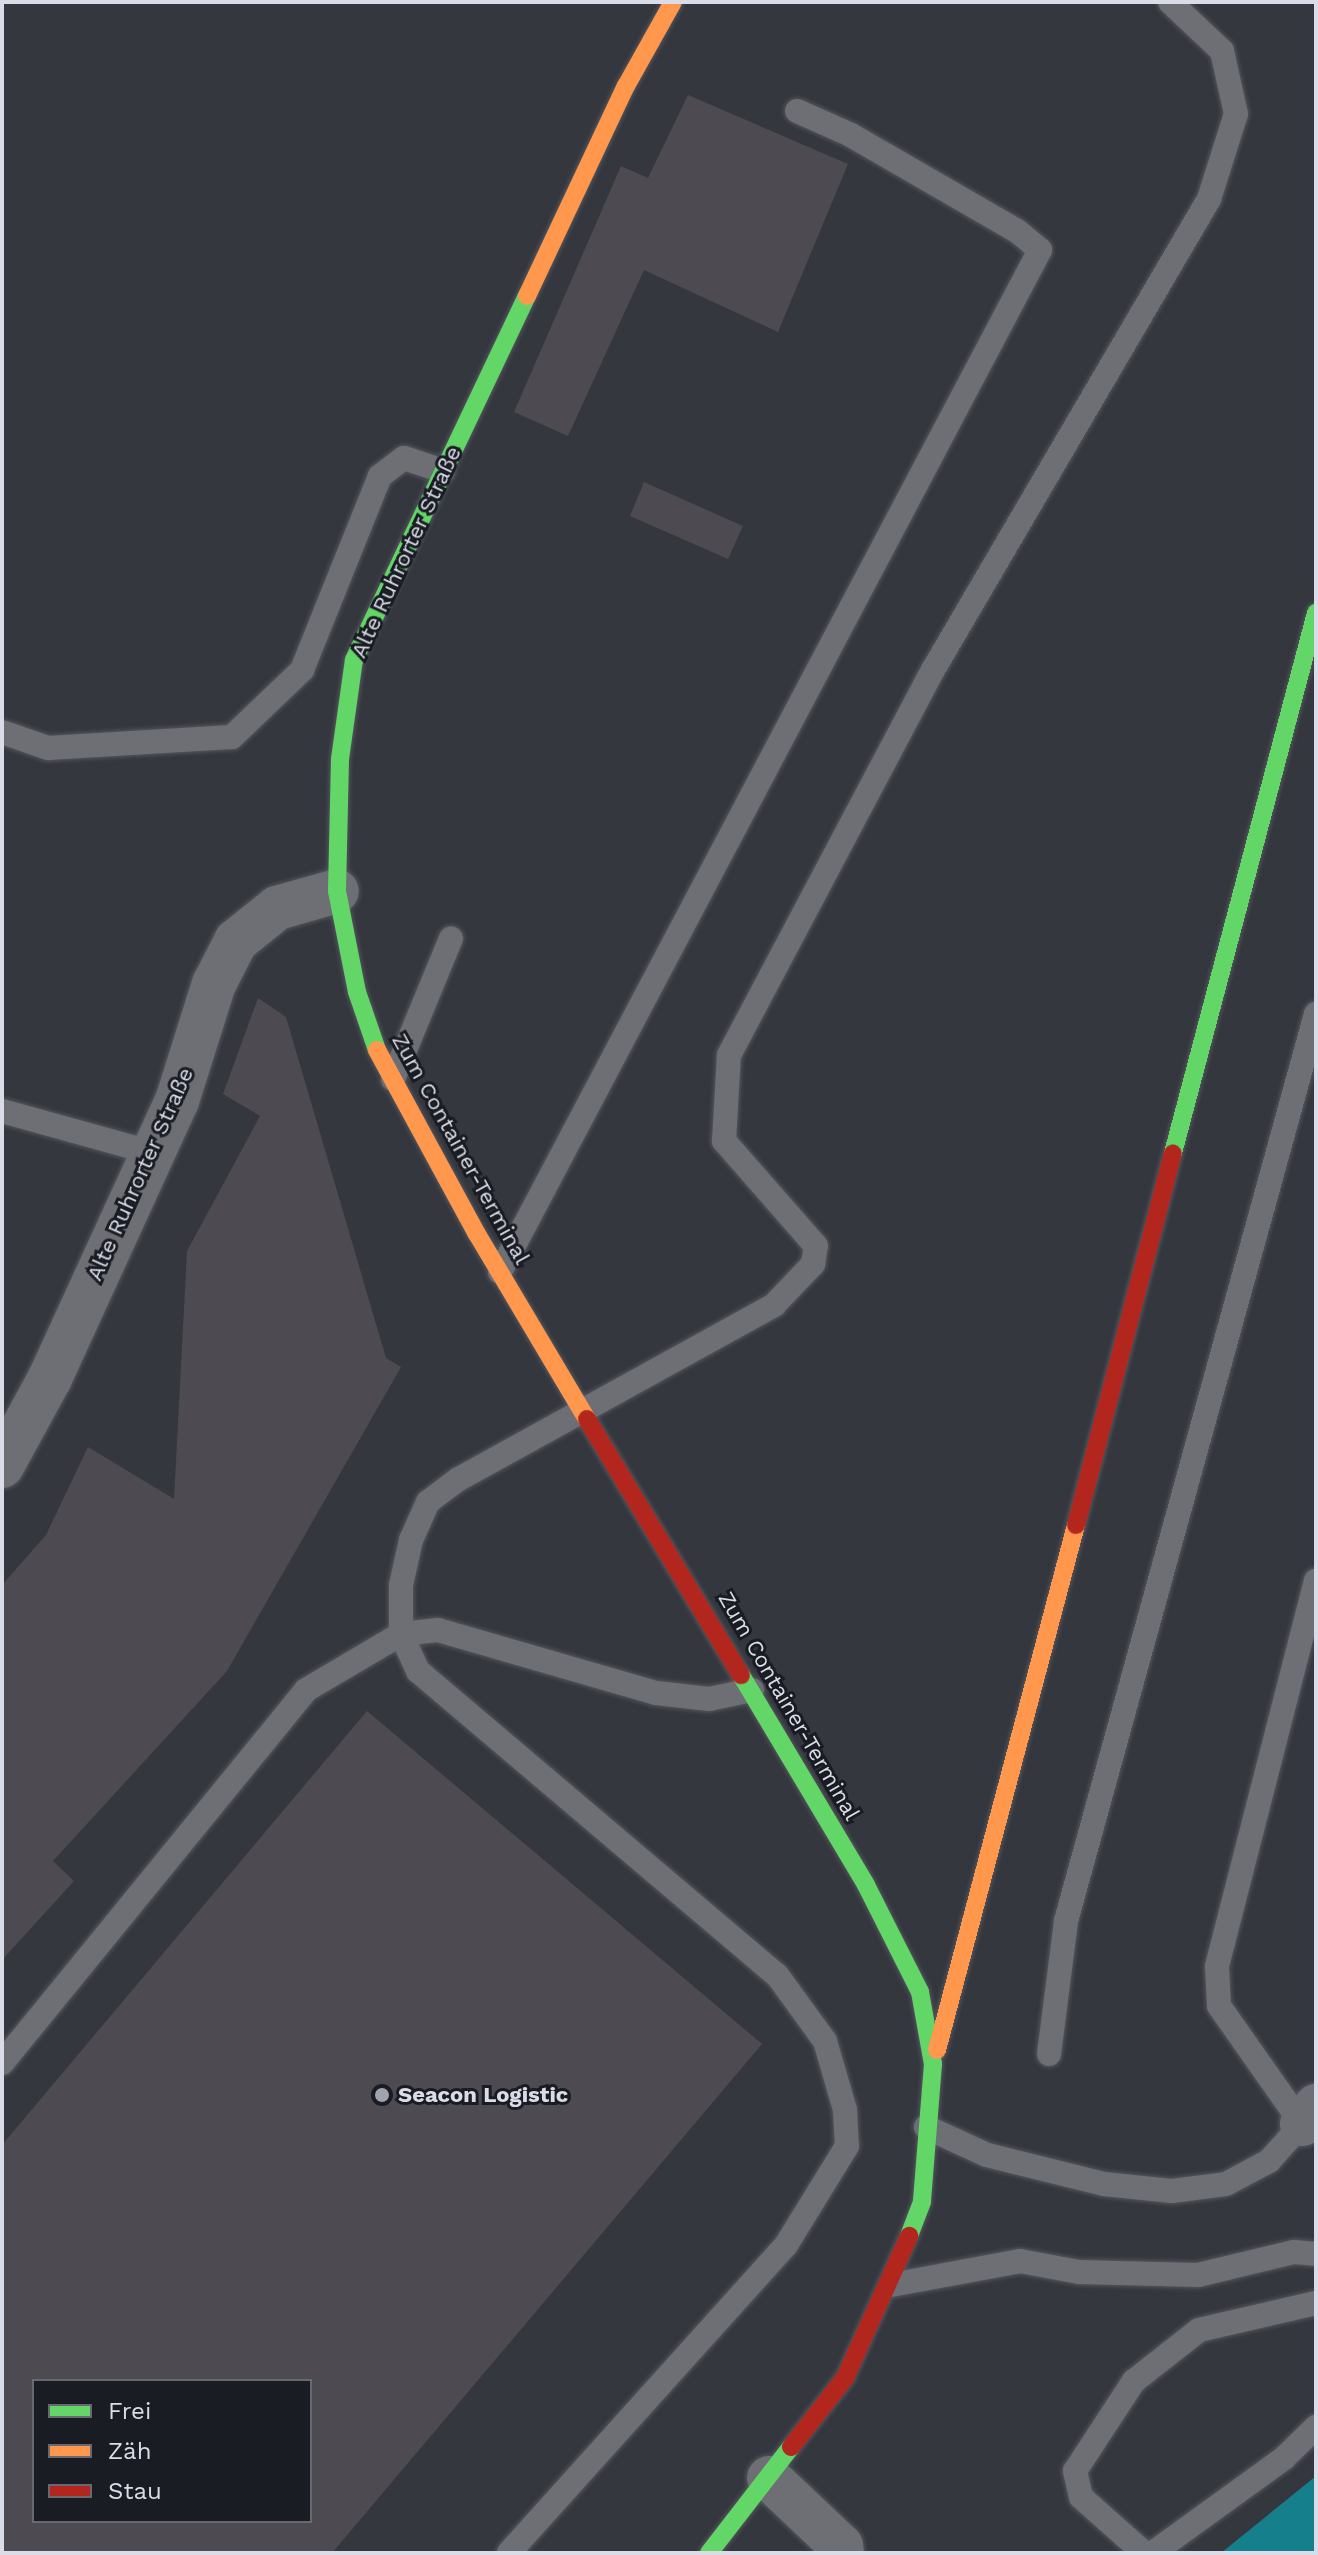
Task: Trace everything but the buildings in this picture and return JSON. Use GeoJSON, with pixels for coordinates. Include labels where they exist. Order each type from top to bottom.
{"type":"FeatureCollection","features":[{"type":"Feature","properties":{"kind":"street","name":"Alte Ruhrorter Straße"},"geometry":{"type":"LineString","coordinates":[[2,1466],[50,1378],[150,1152],[177,1101],[214,984],[236,941],[277,908],[337,891],[340,759],[354,660],[626,86],[673,2]]}},
{"type":"Feature","properties":{"kind":"street"},"geometry":{"type":"LineString","coordinates":[[933,2064],[1316,613]]}},
{"type":"Feature","properties":{"kind":"street","name":"Zum Container-Terminal"},"geometry":{"type":"LineString","coordinates":[[337,891],[357,992],[374,1044],[500,1272],[752,1690],[894,1936],[920,1992],[933,2064],[922,2202],[891,2285],[845,2378],[709,2553]]}},
{"type":"Feature","properties":{"kind":"street"},"geometry":{"type":"LineString","coordinates":[[769,2478],[841,2546],[842,2553]]}},
{"type":"Feature","properties":{"kind":"lane"},"geometry":{"type":"LineString","coordinates":[[509,2553],[786,2245],[847,2146],[845,2110],[825,2041],[777,1975],[418,1671],[401,1634],[401,1585],[411,1540],[428,1502],[506,1451],[587,1412],[774,1305],[813,1264],[816,1246],[724,1141],[729,1055],[933,670],[1209,199],[1236,114],[1222,51],[1170,2]]}},
{"type":"Feature","properties":{"kind":"lane"},"geometry":{"type":"LineString","coordinates":[[500,1272],[1040,250],[1017,231],[851,135],[797,111]]}},
{"type":"Feature","properties":{"kind":"lane"},"geometry":{"type":"LineString","coordinates":[[2,732],[48,748],[232,737],[302,670],[380,476],[404,458],[443,471]]}},
{"type":"Feature","properties":{"kind":"lane"},"geometry":{"type":"LineString","coordinates":[[393,1079],[451,938]]}},
{"type":"Feature","properties":{"kind":"lane"},"geometry":{"type":"LineString","coordinates":[[1049,2054],[1066,1921],[1316,1014]]}},
{"type":"Feature","properties":{"kind":"lane"},"geometry":{"type":"LineString","coordinates":[[2,1111],[150,1152]]}},
{"type":"Feature","properties":{"kind":"lane"},"geometry":{"type":"LineString","coordinates":[[926,2127],[987,2155],[1104,2184],[1172,2191],[1226,2184],[1269,2161],[1309,2115],[1219,2006],[1217,1966],[1316,1580]]}},
{"type":"Feature","properties":{"kind":"lane"},"geometry":{"type":"LineString","coordinates":[[2,2063],[306,1690],[401,1634],[438,1630],[656,1693],[709,1699],[752,1690]]}},
{"type":"Feature","properties":{"kind":"lane"},"geometry":{"type":"LineString","coordinates":[[891,2285],[1020,2261],[1079,2272],[1198,2275],[1294,2252],[1316,2254]]}},
{"type":"Feature","properties":{"kind":"lane"},"geometry":{"type":"LineString","coordinates":[[1144,2553],[1081,2497],[1075,2471],[1134,2381],[1199,2330],[1316,2303]]}},
{"type":"Feature","properties":{"kind":"lane"},"geometry":{"type":"LineString","coordinates":[[1153,2553],[1284,2458],[1316,2427]]}},
{"type":"Feature","properties":{"kind":"water"},"geometry":{"type":"Polygon","coordinates":[[[1316,2476],[1316,2553],[1221,2553],[1316,2476]]]}},
{"type":"Feature","properties":{"kind":"traffic: fast"},"geometry":{"type":"LineString","coordinates":[[377,1050],[357,992],[337,891],[340,759],[354,660],[527,296]]}},
{"type":"Feature","properties":{"kind":"traffic: fast"},"geometry":{"type":"LineString","coordinates":[[1173,1153],[1316,613]]}},
{"type":"Feature","properties":{"kind":"traffic: fast"},"geometry":{"type":"LineString","coordinates":[[741,1675],[866,1885],[920,1992],[933,2064],[922,2202],[909,2236]]}},
{"type":"Feature","properties":{"kind":"traffic: fast"},"geometry":{"type":"LineString","coordinates":[[709,2553],[791,2447]]}},
{"type":"Feature","properties":{"kind":"traffic: slow"},"geometry":{"type":"LineString","coordinates":[[527,296],[626,86],[673,2]]}},
{"type":"Feature","properties":{"kind":"traffic: slow"},"geometry":{"type":"LineString","coordinates":[[377,1050],[477,1234],[587,1419]]}},
{"type":"Feature","properties":{"kind":"traffic: slow"},"geometry":{"type":"LineString","coordinates":[[937,2050],[1076,1525]]}},
{"type":"Feature","properties":{"kind":"traffic: jam"},"geometry":{"type":"LineString","coordinates":[[1076,1525],[1173,1153]]}},
{"type":"Feature","properties":{"kind":"traffic: jam"},"geometry":{"type":"LineString","coordinates":[[587,1419],[741,1675]]}},
{"type":"Feature","properties":{"kind":"traffic: jam"},"geometry":{"type":"LineString","coordinates":[[791,2447],[845,2378],[909,2236]]}},
{"type":"Feature","properties":{"kind":"place","name":"Seacon Logistic"},"geometry":{"type":"Point","coordinates":[382,2095]}}]}
